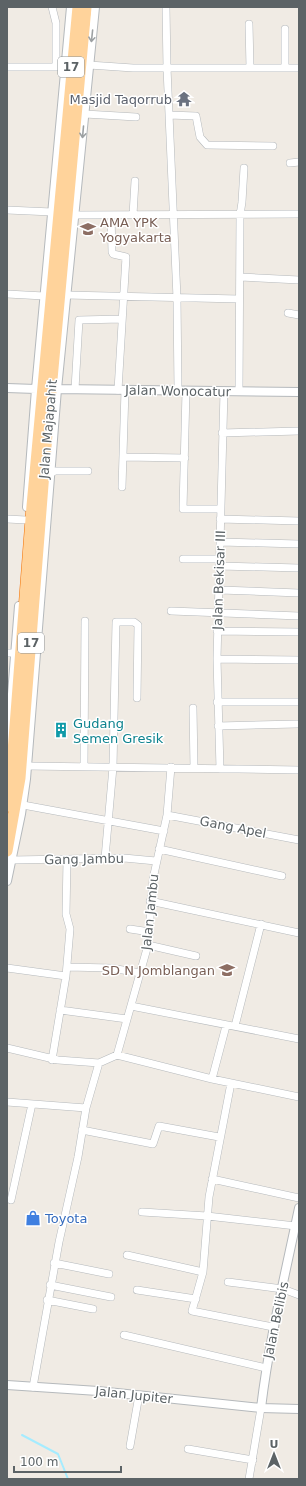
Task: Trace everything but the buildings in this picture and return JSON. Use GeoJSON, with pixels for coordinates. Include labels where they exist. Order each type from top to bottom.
{"type":"FeatureCollection","features":[{"type":"Feature","properties":{"kind":"highway","name":"Jalan Majapahit"},"geometry":{"type":"LineString","coordinates":[[37,506],[78,7]]}},
{"type":"Feature","properties":{"kind":"highway","name":"Jalan Majapahit"},"geometry":{"type":"LineString","coordinates":[[7,806],[11,778],[22,597],[32,525],[37,506],[72,221],[86,7]]}},
{"type":"Feature","properties":{"kind":"highway","name":"Jalan Majapahit"},"geometry":{"type":"LineString","coordinates":[[10,855],[20,778],[32,525]]}},
{"type":"Feature","properties":{"kind":"street"},"geometry":{"type":"LineString","coordinates":[[52,7],[56,23],[56,67]]}},
{"type":"Feature","properties":{"kind":"street"},"geometry":{"type":"LineString","coordinates":[[7,519],[32,525],[36,389],[71,7]]}},
{"type":"Feature","properties":{"kind":"street"},"geometry":{"type":"LineString","coordinates":[[7,881],[10,855],[23,805],[27,766],[72,221],[85,114],[95,7]]}},
{"type":"Feature","properties":{"kind":"street"},"geometry":{"type":"LineString","coordinates":[[166,7],[173,214],[185,458],[184,509],[220,509]]}},
{"type":"Feature","properties":{"kind":"street"},"geometry":{"type":"LineString","coordinates":[[249,24],[250,68]]}},
{"type":"Feature","properties":{"kind":"street"},"geometry":{"type":"LineString","coordinates":[[285,28],[285,68]]}},
{"type":"Feature","properties":{"kind":"street"},"geometry":{"type":"LineString","coordinates":[[89,65],[167,68],[299,68]]}},
{"type":"Feature","properties":{"kind":"street"},"geometry":{"type":"LineString","coordinates":[[7,67],[66,67]]}},
{"type":"Feature","properties":{"kind":"street"},"geometry":{"type":"LineString","coordinates":[[85,114],[136,117]]}},
{"type":"Feature","properties":{"kind":"street"},"geometry":{"type":"LineString","coordinates":[[169,115],[196,116],[200,137],[207,145],[273,146]]}},
{"type":"Feature","properties":{"kind":"street"},"geometry":{"type":"LineString","coordinates":[[290,163],[299,162]]}},
{"type":"Feature","properties":{"kind":"street"},"geometry":{"type":"LineString","coordinates":[[240,391],[240,214],[244,168]]}},
{"type":"Feature","properties":{"kind":"street"},"geometry":{"type":"LineString","coordinates":[[133,214],[135,181]]}},
{"type":"Feature","properties":{"kind":"street"},"geometry":{"type":"LineString","coordinates":[[7,210],[52,212]]}},
{"type":"Feature","properties":{"kind":"street"},"geometry":{"type":"LineString","coordinates":[[72,221],[111,215],[133,214],[299,214]]}},
{"type":"Feature","properties":{"kind":"street"},"geometry":{"type":"LineString","coordinates":[[111,215],[112,252],[113,254],[126,257],[126,277],[123,295],[122,319],[122,487]]}},
{"type":"Feature","properties":{"kind":"street"},"geometry":{"type":"LineString","coordinates":[[240,277],[299,280]]}},
{"type":"Feature","properties":{"kind":"street"},"geometry":{"type":"LineString","coordinates":[[7,294],[44,296]]}},
{"type":"Feature","properties":{"kind":"street"},"geometry":{"type":"LineString","coordinates":[[66,295],[123,295],[239,299]]}},
{"type":"Feature","properties":{"kind":"street"},"geometry":{"type":"LineString","coordinates":[[288,313],[299,315]]}},
{"type":"Feature","properties":{"kind":"street"},"geometry":{"type":"LineString","coordinates":[[75,389],[79,320],[122,319]]}},
{"type":"Feature","properties":{"kind":"street"},"geometry":{"type":"LineString","coordinates":[[7,388],[36,389]]}},
{"type":"Feature","properties":{"kind":"street","name":"Jalan Wonocatur"},"geometry":{"type":"LineString","coordinates":[[57,389],[299,392]]}},
{"type":"Feature","properties":{"kind":"street","name":"Jalan Bekisar III"},"geometry":{"type":"LineString","coordinates":[[220,769],[217,702],[217,630],[220,590],[220,509],[224,391]]}},
{"type":"Feature","properties":{"kind":"street"},"geometry":{"type":"LineString","coordinates":[[222,433],[299,431]]}},
{"type":"Feature","properties":{"kind":"street"},"geometry":{"type":"LineString","coordinates":[[123,457],[185,458]]}},
{"type":"Feature","properties":{"kind":"street"},"geometry":{"type":"LineString","coordinates":[[51,473],[55,471],[88,471]]}},
{"type":"Feature","properties":{"kind":"street"},"geometry":{"type":"LineString","coordinates":[[220,519],[299,521]]}},
{"type":"Feature","properties":{"kind":"street"},"geometry":{"type":"LineString","coordinates":[[221,542],[299,544]]}},
{"type":"Feature","properties":{"kind":"street"},"geometry":{"type":"LineString","coordinates":[[183,558],[299,568]]}},
{"type":"Feature","properties":{"kind":"street"},"geometry":{"type":"LineString","coordinates":[[220,590],[299,593]]}},
{"type":"Feature","properties":{"kind":"street"},"geometry":{"type":"LineString","coordinates":[[7,757],[11,653],[22,597]]}},
{"type":"Feature","properties":{"kind":"street"},"geometry":{"type":"LineString","coordinates":[[171,611],[299,616]]}},
{"type":"Feature","properties":{"kind":"street"},"geometry":{"type":"LineString","coordinates":[[84,766],[85,621]]}},
{"type":"Feature","properties":{"kind":"street"},"geometry":{"type":"LineString","coordinates":[[105,858],[113,767],[116,622],[134,622],[138,625],[137,698]]}},
{"type":"Feature","properties":{"kind":"street"},"geometry":{"type":"LineString","coordinates":[[217,630],[299,632]]}},
{"type":"Feature","properties":{"kind":"street"},"geometry":{"type":"LineString","coordinates":[[217,659],[299,660]]}},
{"type":"Feature","properties":{"kind":"street"},"geometry":{"type":"LineString","coordinates":[[217,702],[299,702]]}},
{"type":"Feature","properties":{"kind":"street"},"geometry":{"type":"LineString","coordinates":[[193,708],[194,768]]}},
{"type":"Feature","properties":{"kind":"street"},"geometry":{"type":"LineString","coordinates":[[218,726],[297,724]]}},
{"type":"Feature","properties":{"kind":"street"},"geometry":{"type":"LineString","coordinates":[[27,766],[299,770]]}},
{"type":"Feature","properties":{"kind":"street","name":"Jalan Jambu"},"geometry":{"type":"LineString","coordinates":[[117,1055],[148,945],[150,932],[150,901],[156,861],[167,814],[171,767]]}},
{"type":"Feature","properties":{"kind":"street"},"geometry":{"type":"LineString","coordinates":[[23,805],[164,831]]}},
{"type":"Feature","properties":{"kind":"street","name":"Gang Apel"},"geometry":{"type":"LineString","coordinates":[[167,814],[299,840]]}},
{"type":"Feature","properties":{"kind":"street"},"geometry":{"type":"LineString","coordinates":[[159,850],[282,876]]}},
{"type":"Feature","properties":{"kind":"street","name":"Gang Jambu"},"geometry":{"type":"LineString","coordinates":[[10,855],[67,860],[105,858],[156,861]]}},
{"type":"Feature","properties":{"kind":"street"},"geometry":{"type":"LineString","coordinates":[[52,1060],[66,976],[70,929],[66,914],[67,860]]}},
{"type":"Feature","properties":{"kind":"street"},"geometry":{"type":"LineString","coordinates":[[150,901],[299,933]]}},
{"type":"Feature","properties":{"kind":"street"},"geometry":{"type":"LineString","coordinates":[[235,1026],[261,924]]}},
{"type":"Feature","properties":{"kind":"street"},"geometry":{"type":"LineString","coordinates":[[130,929],[150,932]]}},
{"type":"Feature","properties":{"kind":"street"},"geometry":{"type":"LineString","coordinates":[[148,945],[196,956]]}},
{"type":"Feature","properties":{"kind":"street"},"geometry":{"type":"LineString","coordinates":[[67,967],[111,968],[140,973]]}},
{"type":"Feature","properties":{"kind":"street"},"geometry":{"type":"LineString","coordinates":[[7,968],[66,976]]}},
{"type":"Feature","properties":{"kind":"street"},"geometry":{"type":"LineString","coordinates":[[131,1006],[226,1026],[235,1026],[299,1039]]}},
{"type":"Feature","properties":{"kind":"street"},"geometry":{"type":"LineString","coordinates":[[60,1010],[127,1019]]}},
{"type":"Feature","properties":{"kind":"street"},"geometry":{"type":"LineString","coordinates":[[212,1079],[226,1026]]}},
{"type":"Feature","properties":{"kind":"street"},"geometry":{"type":"LineString","coordinates":[[7,1048],[52,1060],[98,1063],[117,1055],[212,1079],[299,1097]]}},
{"type":"Feature","properties":{"kind":"street"},"geometry":{"type":"LineString","coordinates":[[33,1387],[54,1263],[86,1108],[98,1063]]}},
{"type":"Feature","properties":{"kind":"street"},"geometry":{"type":"LineString","coordinates":[[231,1083],[219,1137],[212,1179],[207,1216],[203,1272],[192,1311],[273,1327]]}},
{"type":"Feature","properties":{"kind":"street"},"geometry":{"type":"LineString","coordinates":[[7,1102],[86,1108]]}},
{"type":"Feature","properties":{"kind":"street"},"geometry":{"type":"LineString","coordinates":[[12,1200],[32,1104]]}},
{"type":"Feature","properties":{"kind":"street"},"geometry":{"type":"LineString","coordinates":[[82,1130],[153,1144],[159,1126],[219,1137]]}},
{"type":"Feature","properties":{"kind":"street"},"geometry":{"type":"LineString","coordinates":[[212,1179],[299,1198]]}},
{"type":"Feature","properties":{"kind":"street","name":"Jalan Belibis"},"geometry":{"type":"LineString","coordinates":[[261,1408],[273,1327],[283,1289],[299,1211]]}},
{"type":"Feature","properties":{"kind":"street"},"geometry":{"type":"LineString","coordinates":[[142,1212],[207,1216],[296,1226]]}},
{"type":"Feature","properties":{"kind":"street"},"geometry":{"type":"LineString","coordinates":[[127,1255],[203,1272]]}},
{"type":"Feature","properties":{"kind":"street"},"geometry":{"type":"LineString","coordinates":[[54,1263],[109,1274]]}},
{"type":"Feature","properties":{"kind":"street"},"geometry":{"type":"LineString","coordinates":[[228,1282],[283,1289],[299,1294]]}},
{"type":"Feature","properties":{"kind":"street"},"geometry":{"type":"LineString","coordinates":[[50,1285],[111,1297]]}},
{"type":"Feature","properties":{"kind":"street"},"geometry":{"type":"LineString","coordinates":[[137,1290],[196,1299]]}},
{"type":"Feature","properties":{"kind":"street"},"geometry":{"type":"LineString","coordinates":[[47,1300],[93,1309]]}},
{"type":"Feature","properties":{"kind":"street"},"geometry":{"type":"LineString","coordinates":[[124,1335],[266,1368]]}},
{"type":"Feature","properties":{"kind":"street","name":"Jalan Jupiter"},"geometry":{"type":"LineString","coordinates":[[7,1385],[139,1394],[261,1408],[299,1409]]}},
{"type":"Feature","properties":{"kind":"street"},"geometry":{"type":"LineString","coordinates":[[130,1446],[139,1394]]}},
{"type":"Feature","properties":{"kind":"street"},"geometry":{"type":"LineString","coordinates":[[249,1479],[261,1408]]}},
{"type":"Feature","properties":{"kind":"street"},"geometry":{"type":"LineString","coordinates":[[188,1449],[253,1460]]}},
{"type":"Feature","properties":{"kind":"waterway"},"geometry":{"type":"LineString","coordinates":[[22,1435],[58,1454],[68,1479]]}},
{"type":"Feature","properties":{"kind":"place","name":"Masjid Taqorrub"},"geometry":{"type":"Point","coordinates":[184,99]}},
{"type":"Feature","properties":{"kind":"place","name":"AMA YPK Yogyakarta"},"geometry":{"type":"Point","coordinates":[88,229]}},
{"type":"Feature","properties":{"kind":"place","name":"Gudang Semen Gresik"},"geometry":{"type":"Point","coordinates":[61,730]}},
{"type":"Feature","properties":{"kind":"place","name":"SD N Jomblangan"},"geometry":{"type":"Point","coordinates":[227,970]}},
{"type":"Feature","properties":{"kind":"place","name":"Toyota"},"geometry":{"type":"Point","coordinates":[33,1218]}}]}
